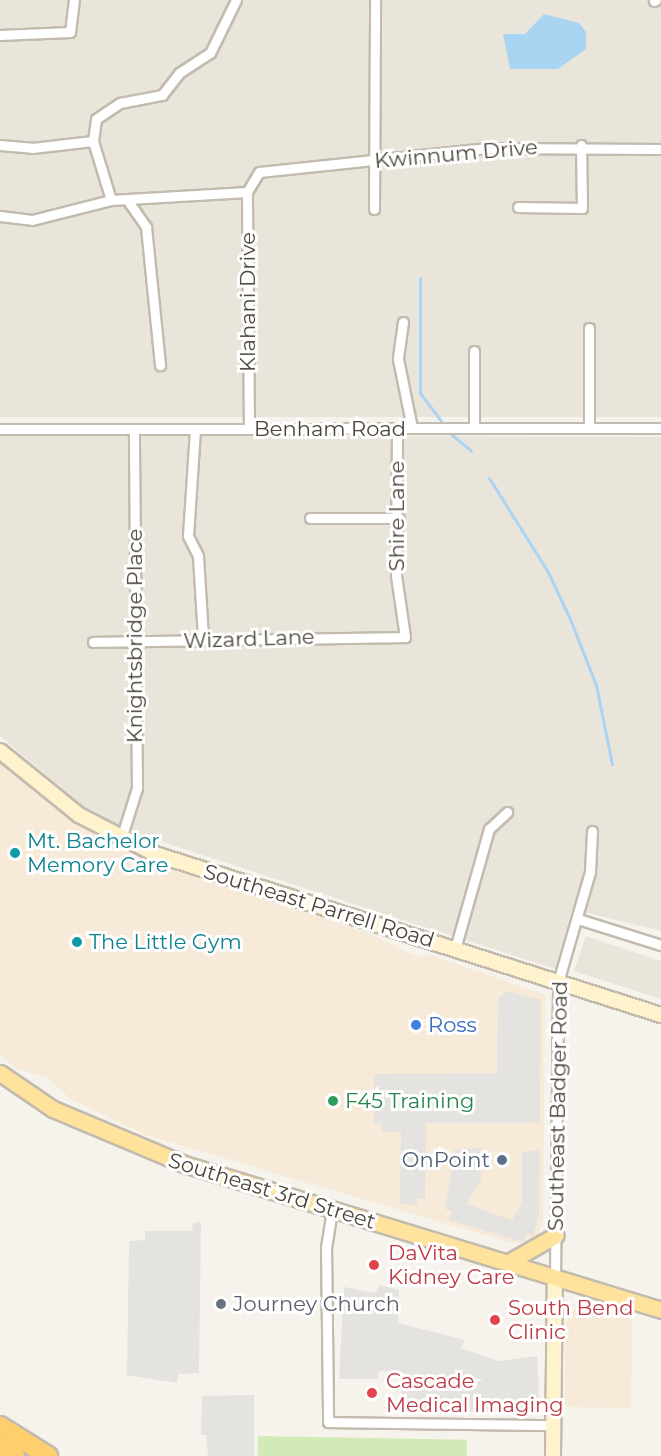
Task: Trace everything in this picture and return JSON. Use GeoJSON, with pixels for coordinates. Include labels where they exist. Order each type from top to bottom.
{"type":"FeatureCollection","features":[{"type":"Feature","properties":{"kind":"highway"},"geometry":{"type":"LineString","coordinates":[[0,1426],[48,1456]]}},
{"type":"Feature","properties":{"kind":"highway"},"geometry":{"type":"LineString","coordinates":[[0,1447],[5,1456]]}},
{"type":"Feature","properties":{"kind":"highway"},"geometry":{"type":"LineString","coordinates":[[0,1447],[15,1456]]}},
{"type":"Feature","properties":{"kind":"main road","name":"Southeast 3rd Street"},"geometry":{"type":"LineString","coordinates":[[0,1073],[53,1109],[141,1148],[332,1210],[661,1310]]}},
{"type":"Feature","properties":{"kind":"main road"},"geometry":{"type":"LineString","coordinates":[[507,1263],[556,1235]]}},
{"type":"Feature","properties":{"kind":"street"},"geometry":{"type":"LineString","coordinates":[[0,35],[70,32],[74,0]]}},
{"type":"Feature","properties":{"kind":"street"},"geometry":{"type":"LineString","coordinates":[[111,200],[93,141],[96,118],[105,110],[162,95],[179,73],[210,53],[236,0]]}},
{"type":"Feature","properties":{"kind":"street"},"geometry":{"type":"LineString","coordinates":[[374,208],[375,0]]}},
{"type":"Feature","properties":{"kind":"street"},"geometry":{"type":"LineString","coordinates":[[0,145],[32,148],[93,141]]}},
{"type":"Feature","properties":{"kind":"street"},"geometry":{"type":"LineString","coordinates":[[518,207],[582,208],[581,145]]}},
{"type":"Feature","properties":{"kind":"street","name":"Kwinnum Drive"},"geometry":{"type":"LineString","coordinates":[[254,176],[488,148],[581,145],[661,149]]}},
{"type":"Feature","properties":{"kind":"street","name":"Klahani Drive"},"geometry":{"type":"LineString","coordinates":[[249,429],[247,192],[254,176]]}},
{"type":"Feature","properties":{"kind":"street"},"geometry":{"type":"LineString","coordinates":[[0,216],[49,218],[111,200],[128,201],[247,192]]}},
{"type":"Feature","properties":{"kind":"street"},"geometry":{"type":"LineString","coordinates":[[128,201],[146,227],[160,365]]}},
{"type":"Feature","properties":{"kind":"street"},"geometry":{"type":"LineString","coordinates":[[403,322],[398,359],[412,428]]}},
{"type":"Feature","properties":{"kind":"street"},"geometry":{"type":"LineString","coordinates":[[589,328],[589,428]]}},
{"type":"Feature","properties":{"kind":"street"},"geometry":{"type":"LineString","coordinates":[[474,351],[474,428]]}},
{"type":"Feature","properties":{"kind":"street","name":"Benham Road"},"geometry":{"type":"LineString","coordinates":[[0,429],[134,431],[661,428]]}},
{"type":"Feature","properties":{"kind":"street","name":"Shire Lane"},"geometry":{"type":"LineString","coordinates":[[397,429],[399,518],[396,575],[405,637]]}},
{"type":"Feature","properties":{"kind":"street"},"geometry":{"type":"LineString","coordinates":[[195,430],[188,536],[198,556],[203,637]]}},
{"type":"Feature","properties":{"kind":"street","name":"Knightsbridge Place"},"geometry":{"type":"LineString","coordinates":[[121,839],[137,788],[134,431]]}},
{"type":"Feature","properties":{"kind":"street"},"geometry":{"type":"LineString","coordinates":[[310,518],[399,518]]}},
{"type":"Feature","properties":{"kind":"street","name":"Wizard Lane"},"geometry":{"type":"LineString","coordinates":[[93,642],[135,642],[203,637],[405,637]]}},
{"type":"Feature","properties":{"kind":"street","name":"Southeast Parrell Road"},"geometry":{"type":"LineString","coordinates":[[0,751],[57,800],[121,839],[188,865],[661,1015]]}},
{"type":"Feature","properties":{"kind":"street"},"geometry":{"type":"LineString","coordinates":[[455,949],[489,829],[507,812]]}},
{"type":"Feature","properties":{"kind":"street","name":"Southeast Badger Road"},"geometry":{"type":"LineString","coordinates":[[555,1278],[558,982],[590,872],[592,831]]}},
{"type":"Feature","properties":{"kind":"street"},"geometry":{"type":"LineString","coordinates":[[578,919],[661,945]]}},
{"type":"Feature","properties":{"kind":"street"},"geometry":{"type":"LineString","coordinates":[[332,1210],[326,1246],[328,1422],[552,1425]]}},
{"type":"Feature","properties":{"kind":"street"},"geometry":{"type":"LineString","coordinates":[[553,1456],[555,1278]]}},
{"type":"Feature","properties":{"kind":"shaded area"},"geometry":{"type":"Polygon","coordinates":[[[0,0],[661,0],[661,417],[0,417],[0,0]]]}},
{"type":"Feature","properties":{"kind":"shaded area"},"geometry":{"type":"Polygon","coordinates":[[[0,435],[661,437],[661,931],[572,909],[555,969],[119,828],[86,809],[0,736],[0,435]]]}},
{"type":"Feature","properties":{"kind":"shaded area"},"geometry":{"type":"Polygon","coordinates":[[[0,762],[63,813],[145,858],[370,934],[416,956],[430,955],[545,995],[543,1221],[537,1237],[515,1244],[149,1136],[72,1100],[46,1077],[18,1069],[0,1055],[0,762]]]}},
{"type":"Feature","properties":{"kind":"shaded area"},"geometry":{"type":"Polygon","coordinates":[[[586,936],[661,961],[661,999],[574,971],[586,936]]]}},
{"type":"Feature","properties":{"kind":"shaded area"},"geometry":{"type":"Polygon","coordinates":[[[508,991],[541,1000],[540,1123],[426,1123],[425,1199],[417,1199],[417,1206],[400,1203],[401,1132],[382,1132],[381,1123],[374,1123],[374,1074],[497,1073],[498,998],[508,991]]]}},
{"type":"Feature","properties":{"kind":"shaded area"},"geometry":{"type":"Polygon","coordinates":[[[481,1148],[481,1179],[467,1204],[512,1220],[522,1204],[522,1152],[540,1150],[539,1215],[533,1236],[526,1234],[523,1242],[449,1220],[452,1211],[445,1209],[455,1149],[481,1148]]]}},
{"type":"Feature","properties":{"kind":"shaded area"},"geometry":{"type":"Polygon","coordinates":[[[201,1222],[199,1373],[178,1374],[177,1383],[127,1375],[129,1241],[145,1240],[145,1231],[192,1231],[193,1223],[201,1222]]]}},
{"type":"Feature","properties":{"kind":"shaded area"},"geometry":{"type":"Polygon","coordinates":[[[380,1285],[399,1290],[398,1323],[465,1340],[461,1348],[498,1361],[537,1356],[540,1413],[401,1411],[402,1372],[379,1371],[378,1379],[339,1379],[344,1287],[375,1293],[380,1285]]]}},
{"type":"Feature","properties":{"kind":"shaded area"},"geometry":{"type":"Polygon","coordinates":[[[587,1305],[632,1319],[631,1408],[565,1407],[565,1324],[575,1308],[587,1305]]]}},
{"type":"Feature","properties":{"kind":"shaded area"},"geometry":{"type":"Polygon","coordinates":[[[254,1395],[254,1456],[208,1456],[206,1435],[201,1435],[202,1396],[254,1395]]]}},
{"type":"Feature","properties":{"kind":"green space"},"geometry":{"type":"Polygon","coordinates":[[[258,1436],[467,1440],[467,1456],[258,1456],[258,1436]]]}},
{"type":"Feature","properties":{"kind":"water"},"geometry":{"type":"Polygon","coordinates":[[[544,14],[579,23],[586,32],[586,49],[558,69],[510,69],[503,34],[525,34],[544,14]]]}},
{"type":"Feature","properties":{"kind":"waterway"},"geometry":{"type":"LineString","coordinates":[[420,278],[420,393],[441,421]]}},
{"type":"Feature","properties":{"kind":"waterway"},"geometry":{"type":"LineString","coordinates":[[451,434],[471,451]]}},
{"type":"Feature","properties":{"kind":"waterway"},"geometry":{"type":"LineString","coordinates":[[489,478],[548,572],[570,619],[596,685],[612,764]]}},
{"type":"Feature","properties":{"kind":"place","name":"Mt. Bachelor Memory Care"},"geometry":{"type":"Point","coordinates":[15,853]}},
{"type":"Feature","properties":{"kind":"place","name":"The Little Gym"},"geometry":{"type":"Point","coordinates":[77,942]}},
{"type":"Feature","properties":{"kind":"place","name":"Ross"},"geometry":{"type":"Point","coordinates":[416,1025]}},
{"type":"Feature","properties":{"kind":"place","name":"F45 Training"},"geometry":{"type":"Point","coordinates":[333,1101]}},
{"type":"Feature","properties":{"kind":"place","name":"OnPoint"},"geometry":{"type":"Point","coordinates":[502,1160]}},
{"type":"Feature","properties":{"kind":"place","name":"DaVita Kidney Care"},"geometry":{"type":"Point","coordinates":[374,1265]}},
{"type":"Feature","properties":{"kind":"place","name":"Journey Church"},"geometry":{"type":"Point","coordinates":[221,1304]}},
{"type":"Feature","properties":{"kind":"place","name":"South Bend Clinic"},"geometry":{"type":"Point","coordinates":[495,1320]}},
{"type":"Feature","properties":{"kind":"place","name":"Cascade Medical Imaging"},"geometry":{"type":"Point","coordinates":[372,1393]}}]}
